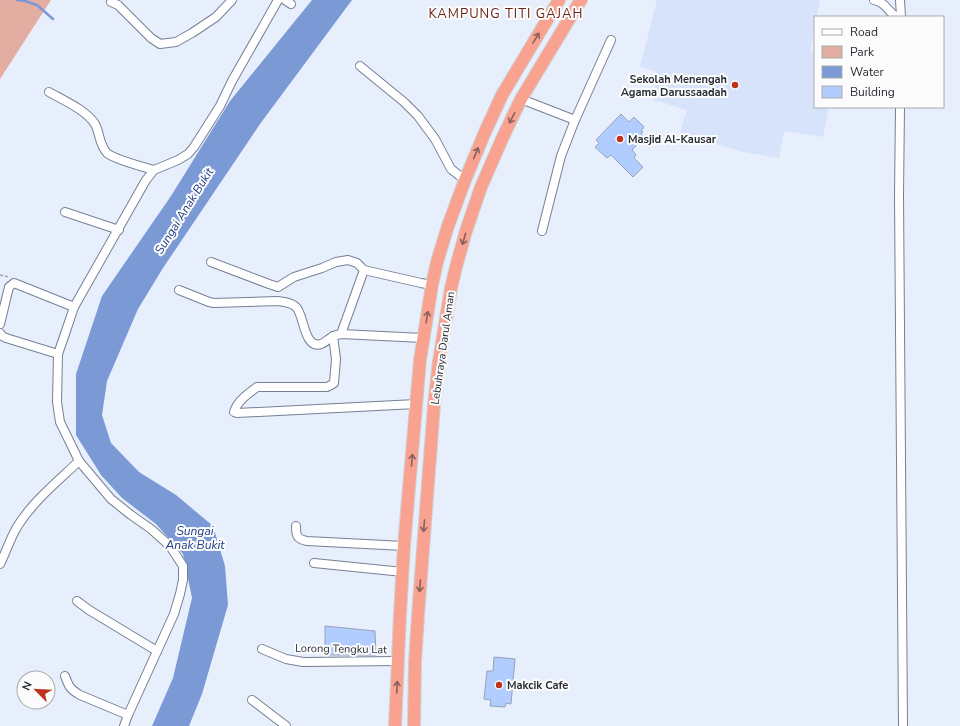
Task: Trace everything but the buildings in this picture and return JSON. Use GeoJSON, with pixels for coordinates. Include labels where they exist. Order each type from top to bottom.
{"type":"FeatureCollection","features":[{"type":"Feature","properties":{"kind":"highway","name":"Lebuhraya Darul Aman"},"geometry":{"type":"LineString","coordinates":[[414,726],[416,654],[438,361],[456,267],[481,187],[502,139],[521,99],[581,0]]}},
{"type":"Feature","properties":{"kind":"highway","name":"Lebuhraya Darul Aman"},"geometry":{"type":"LineString","coordinates":[[395,726],[404,546],[409,486],[423,338],[432,284],[448,226],[465,180],[502,95],[556,1]]}},
{"type":"Feature","properties":{"kind":"highway"},"geometry":{"type":"LineString","coordinates":[[409,486],[422,479],[430,466]]}},
{"type":"Feature","properties":{"kind":"highway"},"geometry":{"type":"LineString","coordinates":[[406,527],[406,522],[411,513],[418,507],[426,505]]}},
{"type":"Feature","properties":{"kind":"street"},"geometry":{"type":"LineString","coordinates":[[111,2],[118,5],[160,44],[176,42],[192,33],[216,17],[232,0]]}},
{"type":"Feature","properties":{"kind":"street"},"geometry":{"type":"LineString","coordinates":[[124,726],[168,628],[180,594],[183,580],[183,566],[170,546],[151,529],[111,499],[79,461],[60,422],[57,402],[58,354],[74,307],[146,180],[154,170],[178,160],[188,154],[194,147],[220,106],[232,81],[278,0]]}},
{"type":"Feature","properties":{"kind":"street"},"geometry":{"type":"LineString","coordinates":[[874,0],[885,5],[895,16]]}},
{"type":"Feature","properties":{"kind":"street"},"geometry":{"type":"LineString","coordinates":[[900,0],[901,16]]}},
{"type":"Feature","properties":{"kind":"street"},"geometry":{"type":"LineString","coordinates":[[542,231],[561,156],[575,120],[611,40]]}},
{"type":"Feature","properties":{"kind":"street"},"geometry":{"type":"LineString","coordinates":[[360,66],[404,102],[418,116],[435,139],[451,169],[465,180]]}},
{"type":"Feature","properties":{"kind":"street"},"geometry":{"type":"LineString","coordinates":[[49,92],[81,110],[95,124],[103,146],[108,153],[122,160],[154,170]]}},
{"type":"Feature","properties":{"kind":"street"},"geometry":{"type":"LineString","coordinates":[[521,99],[575,120]]}},
{"type":"Feature","properties":{"kind":"street"},"geometry":{"type":"LineString","coordinates":[[900,108],[899,195],[903,726]]}},
{"type":"Feature","properties":{"kind":"street"},"geometry":{"type":"LineString","coordinates":[[65,212],[119,230]]}},
{"type":"Feature","properties":{"kind":"street"},"geometry":{"type":"LineString","coordinates":[[211,262],[278,287],[294,276],[322,268],[336,262],[348,260],[357,263],[364,270],[421,283],[432,284]]}},
{"type":"Feature","properties":{"kind":"street"},"geometry":{"type":"LineString","coordinates":[[364,270],[337,335],[334,382],[332,385],[327,387],[257,387],[242,400],[234,412],[416,404]]}},
{"type":"Feature","properties":{"kind":"street"},"geometry":{"type":"LineString","coordinates":[[0,324],[9,287],[14,283],[74,307]]}},
{"type":"Feature","properties":{"kind":"street"},"geometry":{"type":"LineString","coordinates":[[179,290],[214,303],[278,301],[292,304],[297,308],[303,322],[305,332],[310,340],[316,344],[321,344],[337,335],[423,338]]}},
{"type":"Feature","properties":{"kind":"street"},"geometry":{"type":"LineString","coordinates":[[0,333],[6,338],[58,354]]}},
{"type":"Feature","properties":{"kind":"street"},"geometry":{"type":"LineString","coordinates":[[0,564],[16,528],[42,495],[79,461]]}},
{"type":"Feature","properties":{"kind":"street"},"geometry":{"type":"LineString","coordinates":[[296,526],[297,537],[301,540],[404,546]]}},
{"type":"Feature","properties":{"kind":"street"},"geometry":{"type":"LineString","coordinates":[[314,562],[403,572]]}},
{"type":"Feature","properties":{"kind":"street"},"geometry":{"type":"LineString","coordinates":[[77,601],[89,610],[157,651]]}},
{"type":"Feature","properties":{"kind":"street","name":"Lorong Tengku Lat"},"geometry":{"type":"LineString","coordinates":[[262,649],[286,659],[303,662],[398,661]]}},
{"type":"Feature","properties":{"kind":"street"},"geometry":{"type":"LineString","coordinates":[[65,676],[68,686],[73,691],[128,715]]}},
{"type":"Feature","properties":{"kind":"street"},"geometry":{"type":"LineString","coordinates":[[252,700],[286,726]]}},
{"type":"Feature","properties":{"kind":"shaded area","name":"Sekolah Menengah Agama Darussaadah"},"geometry":{"type":"Polygon","coordinates":[[[657,0],[820,0],[817,16],[814,16],[814,31],[810,52],[814,53],[814,108],[829,108],[823,137],[784,131],[779,158],[743,152],[680,133],[687,110],[654,100],[656,71],[640,67],[657,0]]]}},
{"type":"Feature","properties":{"kind":"green space"},"geometry":{"type":"Polygon","coordinates":[[[0,0],[51,0],[0,79],[0,0]]]}},
{"type":"Feature","properties":{"kind":"water","name":"Sungai Anak Bukit"},"geometry":{"type":"Polygon","coordinates":[[[312,0],[352,0],[260,124],[163,268],[138,309],[107,381],[102,415],[111,443],[139,472],[176,495],[213,526],[225,566],[228,605],[202,694],[189,726],[152,726],[173,678],[192,598],[183,554],[156,524],[122,498],[101,475],[76,435],[76,374],[102,296],[171,196],[230,101],[312,0]]]}},
{"type":"Feature","properties":{"kind":"waterway"},"geometry":{"type":"LineString","coordinates":[[17,0],[37,5],[53,19]]}},
{"type":"Feature","properties":{"kind":"place","name":"Sekolah Menengah Agama Darussaadah"},"geometry":{"type":"Point","coordinates":[735,85]}},
{"type":"Feature","properties":{"kind":"place","name":"Masjid Al-Kausar"},"geometry":{"type":"Point","coordinates":[620,139]}},
{"type":"Feature","properties":{"kind":"place","name":"Makcik Cafe"},"geometry":{"type":"Point","coordinates":[499,685]}},
{"type":"Feature","properties":{"kind":"district","name":"KAMPUNG TITI GAJAH"},"geometry":{"type":"Point","coordinates":[506,14]}}]}
